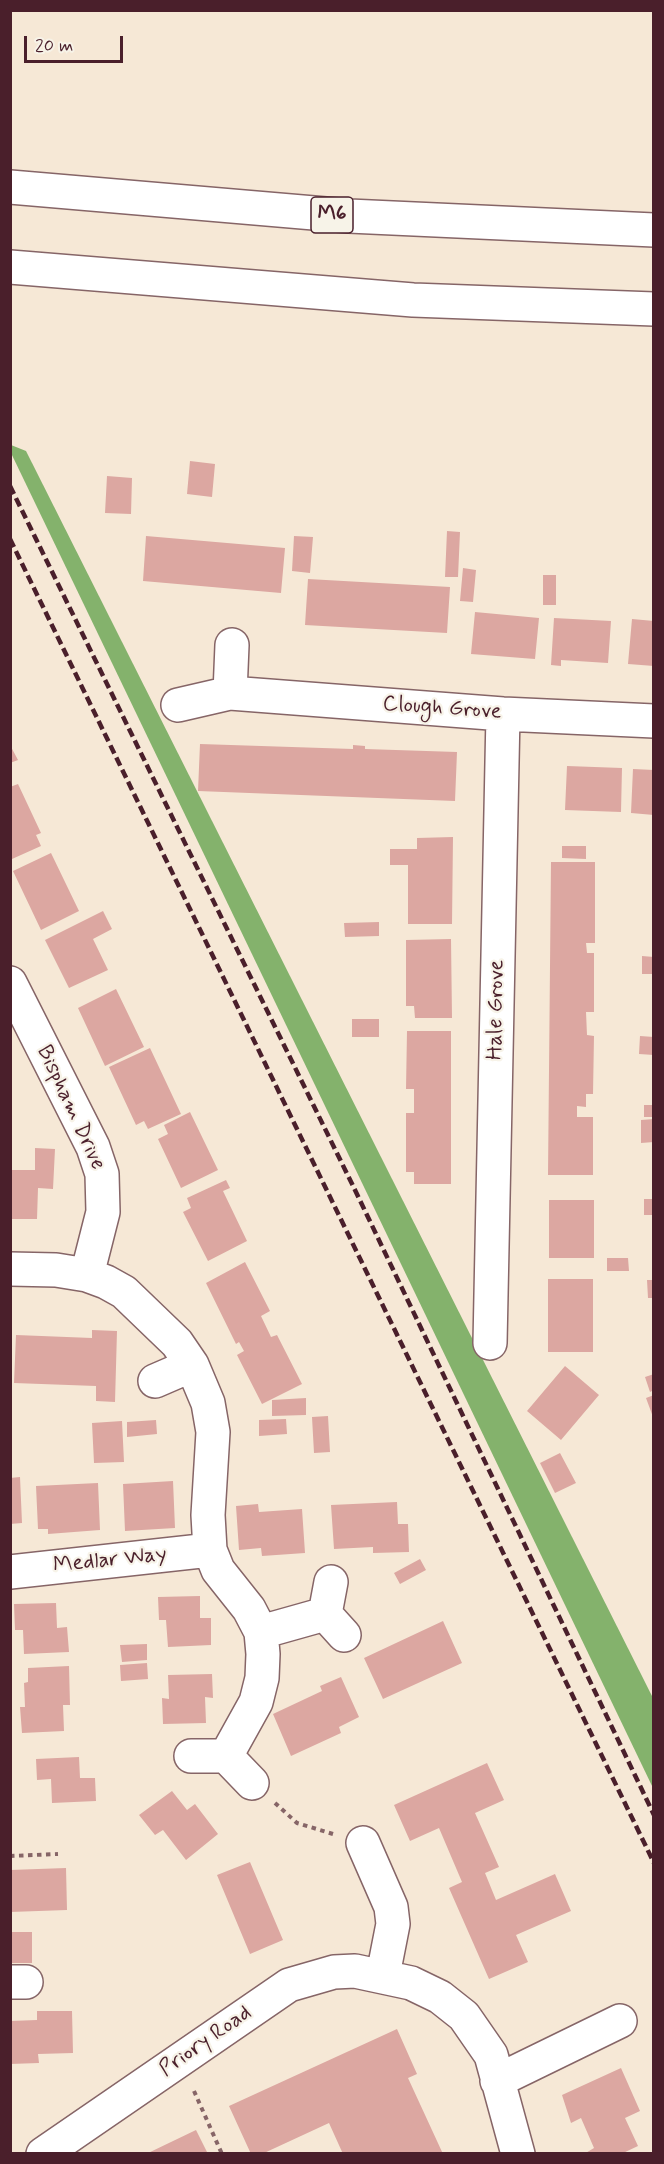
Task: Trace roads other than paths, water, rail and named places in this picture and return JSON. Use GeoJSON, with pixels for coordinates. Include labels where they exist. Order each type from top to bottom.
{"type":"FeatureCollection","features":[{"type":"Feature","properties":{"kind":"main road","name":"M6"},"geometry":{"type":"LineString","coordinates":[[10,187],[349,216],[654,230]]}},
{"type":"Feature","properties":{"kind":"main road"},"geometry":{"type":"LineString","coordinates":[[10,267],[413,300],[654,309]]}},
{"type":"Feature","properties":{"kind":"main road"},"geometry":{"type":"LineString","coordinates":[[230,693],[232,645]]}},
{"type":"Feature","properties":{"kind":"main road","name":"Clough Grove"},"geometry":{"type":"LineString","coordinates":[[178,705],[230,693],[503,714],[654,721]]}},
{"type":"Feature","properties":{"kind":"main road","name":"Hale Grove"},"geometry":{"type":"LineString","coordinates":[[490,1342],[478,1305],[503,714]]}},
{"type":"Feature","properties":{"kind":"main road","name":"Bispham Drive"},"geometry":{"type":"LineString","coordinates":[[10,983],[93,1147],[102,1174],[103,1212],[87,1275]]}},
{"type":"Feature","properties":{"kind":"main road"},"geometry":{"type":"LineString","coordinates":[[10,1269],[56,1270],[87,1275],[106,1282],[141,1305],[177,1343],[192,1365],[208,1403],[213,1432],[208,1515],[210,1550],[218,1570],[249,1609],[261,1632],[264,1654],[262,1678],[256,1702],[226,1756]]}},
{"type":"Feature","properties":{"kind":"main road"},"geometry":{"type":"LineString","coordinates":[[156,1381],[192,1365]]}},
{"type":"Feature","properties":{"kind":"main road","name":"Medlar Way"},"geometry":{"type":"LineString","coordinates":[[10,1572],[210,1550]]}},
{"type":"Feature","properties":{"kind":"main road"},"geometry":{"type":"LineString","coordinates":[[261,1632],[334,1624],[332,1582]]}},
{"type":"Feature","properties":{"kind":"main road"},"geometry":{"type":"LineString","coordinates":[[191,1756],[226,1756],[252,1783]]}},
{"type":"Feature","properties":{"kind":"main road"},"geometry":{"type":"LineString","coordinates":[[363,1843],[391,1907],[393,1924],[383,1975]]}},
{"type":"Feature","properties":{"kind":"main road","name":"Priory Road"},"geometry":{"type":"LineString","coordinates":[[43,2154],[289,1985],[334,1972],[355,1971],[383,1975],[411,1983],[440,1997],[464,2016],[491,2055],[518,2154]]}},
{"type":"Feature","properties":{"kind":"main road"},"geometry":{"type":"LineString","coordinates":[[497,2081],[620,2021]]}},
{"type":"Feature","properties":{"kind":"railway"},"geometry":{"type":"LineString","coordinates":[[10,486],[355,1190],[654,1815]]}},
{"type":"Feature","properties":{"kind":"railway"},"geometry":{"type":"LineString","coordinates":[[10,539],[654,1863]]}}]}
